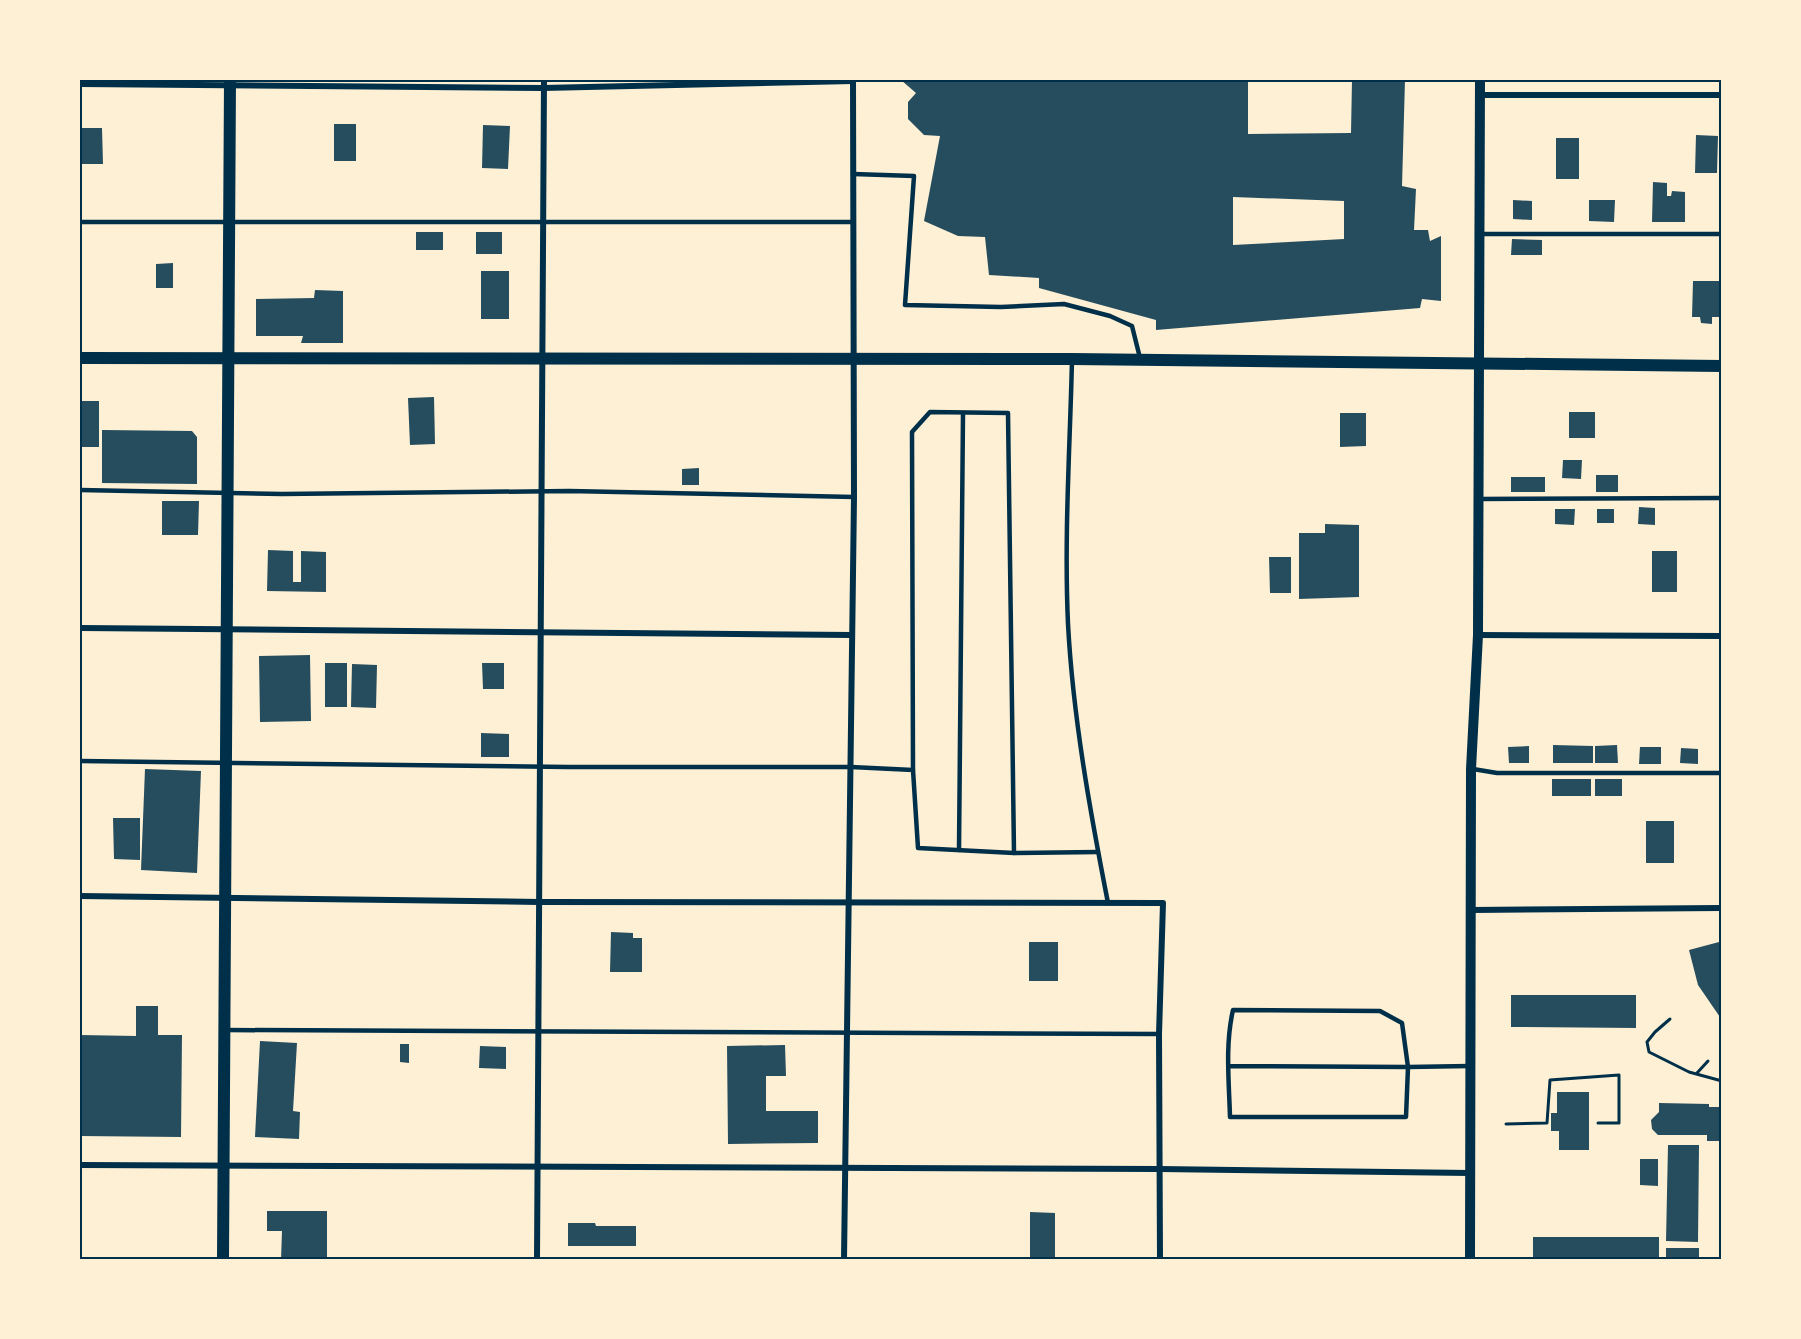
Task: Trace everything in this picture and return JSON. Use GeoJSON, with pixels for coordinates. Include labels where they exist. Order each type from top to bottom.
{"type":"FeatureCollection","features":[{"type":"Feature","properties":{"kind":"main road"},"geometry":{"type":"LineString","coordinates":[[223,1260],[229,629],[230,82]]}},
{"type":"Feature","properties":{"kind":"main road"},"geometry":{"type":"LineString","coordinates":[[80,358],[853,358],[1722,366]]}},
{"type":"Feature","properties":{"kind":"street"},"geometry":{"type":"LineString","coordinates":[[537,1260],[544,80]]}},
{"type":"Feature","properties":{"kind":"street"},"geometry":{"type":"LineString","coordinates":[[80,84],[230,82],[543,88],[853,80],[854,497],[844,1260]]}},
{"type":"Feature","properties":{"kind":"street"},"geometry":{"type":"LineString","coordinates":[[1470,1260],[1471,769],[1478,635],[1480,80]]}},
{"type":"Feature","properties":{"kind":"street"},"geometry":{"type":"LineString","coordinates":[[1480,95],[1722,95]]}},
{"type":"Feature","properties":{"kind":"street"},"geometry":{"type":"LineString","coordinates":[[80,628],[540,630],[852,635]]}},
{"type":"Feature","properties":{"kind":"street"},"geometry":{"type":"LineString","coordinates":[[1478,635],[1722,636]]}},
{"type":"Feature","properties":{"kind":"street"},"geometry":{"type":"LineString","coordinates":[[80,896],[539,902],[1163,903],[1159,1034],[1160,1260]]}},
{"type":"Feature","properties":{"kind":"street"},"geometry":{"type":"LineString","coordinates":[[1472,910],[1722,908]]}},
{"type":"Feature","properties":{"kind":"street"},"geometry":{"type":"LineString","coordinates":[[80,1165],[1160,1169],[1470,1173]]}},
{"type":"Feature","properties":{"kind":"lane"},"geometry":{"type":"LineString","coordinates":[[853,174],[914,176],[905,305],[1001,307],[1064,304],[1110,316],[1132,326],[1140,360]]}},
{"type":"Feature","properties":{"kind":"lane"},"geometry":{"type":"LineString","coordinates":[[80,222],[853,222]]}},
{"type":"Feature","properties":{"kind":"lane"},"geometry":{"type":"LineString","coordinates":[[1479,234],[1722,234]]}},
{"type":"Feature","properties":{"kind":"lane"},"geometry":{"type":"LineString","coordinates":[[1072,360],[1066,537],[1068,625],[1086,789],[1108,903]]}},
{"type":"Feature","properties":{"kind":"lane"},"geometry":{"type":"LineString","coordinates":[[1014,853],[1008,413],[930,412],[912,432],[913,770],[918,848],[1014,853],[1098,852]]}},
{"type":"Feature","properties":{"kind":"lane"},"geometry":{"type":"LineString","coordinates":[[959,850],[963,413]]}},
{"type":"Feature","properties":{"kind":"lane"},"geometry":{"type":"LineString","coordinates":[[80,490],[228,494],[541,492],[854,497]]}},
{"type":"Feature","properties":{"kind":"lane"},"geometry":{"type":"LineString","coordinates":[[1477,499],[1722,498]]}},
{"type":"Feature","properties":{"kind":"lane"},"geometry":{"type":"LineString","coordinates":[[80,761],[851,767],[913,770]]}},
{"type":"Feature","properties":{"kind":"lane"},"geometry":{"type":"LineString","coordinates":[[1471,769],[1497,773],[1722,773]]}},
{"type":"Feature","properties":{"kind":"lane"},"geometry":{"type":"LineString","coordinates":[[1233,1010],[1380,1011],[1402,1023],[1408,1067],[1406,1118],[1230,1117],[1228,1032],[1233,1010]]}},
{"type":"Feature","properties":{"kind":"lane"},"geometry":{"type":"LineString","coordinates":[[225,1030],[1159,1034]]}},
{"type":"Feature","properties":{"kind":"lane"},"geometry":{"type":"LineString","coordinates":[[1229,1066],[1470,1066]]}},
{"type":"Feature","properties":{"kind":"path"},"geometry":{"type":"LineString","coordinates":[[1670,1019],[1647,1042],[1649,1052],[1667,1063],[1722,1081]]}},
{"type":"Feature","properties":{"kind":"path"},"geometry":{"type":"LineString","coordinates":[[1696,1074],[1708,1061]]}},
{"type":"Feature","properties":{"kind":"path"},"geometry":{"type":"LineString","coordinates":[[1506,1124],[1547,1123],[1550,1080],[1619,1075],[1619,1123],[1598,1123]]}},
{"type":"Feature","properties":{"kind":"building"},"geometry":{"type":"Polygon","coordinates":[[[901,80],[1248,80],[1248,134],[1351,133],[1352,80],[1405,80],[1402,186],[1416,189],[1414,230],[1428,230],[1430,241],[1441,236],[1441,301],[1422,299],[1420,308],[1156,330],[1156,320],[1039,288],[1039,278],[989,275],[985,237],[958,236],[924,221],[940,136],[924,135],[908,119],[908,102],[916,93],[901,80]],[[1233,197],[1233,245],[1344,239],[1344,201],[1233,197]]]}},
{"type":"Feature","properties":{"kind":"building"},"geometry":{"type":"Polygon","coordinates":[[[334,124],[356,124],[356,161],[334,161],[334,124]]]}},
{"type":"Feature","properties":{"kind":"building"},"geometry":{"type":"Polygon","coordinates":[[[483,125],[510,126],[508,169],[482,168],[483,125]]]}},
{"type":"Feature","properties":{"kind":"building"},"geometry":{"type":"Polygon","coordinates":[[[80,128],[102,128],[103,164],[80,164],[80,128]]]}},
{"type":"Feature","properties":{"kind":"building"},"geometry":{"type":"Polygon","coordinates":[[[1696,135],[1718,136],[1717,173],[1695,173],[1696,135]]]}},
{"type":"Feature","properties":{"kind":"building"},"geometry":{"type":"Polygon","coordinates":[[[1556,138],[1579,138],[1579,179],[1556,179],[1556,138]]]}},
{"type":"Feature","properties":{"kind":"building"},"geometry":{"type":"Polygon","coordinates":[[[1653,182],[1667,183],[1667,196],[1671,196],[1672,191],[1685,192],[1685,222],[1652,222],[1653,182]]]}},
{"type":"Feature","properties":{"kind":"building"},"geometry":{"type":"Polygon","coordinates":[[[1513,200],[1532,201],[1532,220],[1513,219],[1513,200]]]}},
{"type":"Feature","properties":{"kind":"building"},"geometry":{"type":"Polygon","coordinates":[[[1589,200],[1615,200],[1614,222],[1589,221],[1589,200]]]}},
{"type":"Feature","properties":{"kind":"building"},"geometry":{"type":"Polygon","coordinates":[[[416,232],[443,232],[443,250],[416,250],[416,232]]]}},
{"type":"Feature","properties":{"kind":"building"},"geometry":{"type":"Polygon","coordinates":[[[476,232],[502,232],[502,254],[476,254],[476,232]]]}},
{"type":"Feature","properties":{"kind":"building"},"geometry":{"type":"Polygon","coordinates":[[[1512,239],[1542,240],[1542,255],[1511,255],[1512,239]]]}},
{"type":"Feature","properties":{"kind":"building"},"geometry":{"type":"Polygon","coordinates":[[[173,263],[173,288],[156,288],[156,264],[173,263]]]}},
{"type":"Feature","properties":{"kind":"building"},"geometry":{"type":"Polygon","coordinates":[[[481,271],[509,271],[509,319],[481,319],[481,271]]]}},
{"type":"Feature","properties":{"kind":"building"},"geometry":{"type":"Polygon","coordinates":[[[1693,281],[1721,281],[1721,317],[1712,317],[1712,324],[1701,323],[1700,317],[1692,317],[1693,281]]]}},
{"type":"Feature","properties":{"kind":"building"},"geometry":{"type":"Polygon","coordinates":[[[315,290],[343,291],[343,343],[301,343],[303,336],[256,336],[256,299],[314,298],[315,290]]]}},
{"type":"Feature","properties":{"kind":"building"},"geometry":{"type":"Polygon","coordinates":[[[434,397],[435,444],[410,445],[408,398],[434,397]]]}},
{"type":"Feature","properties":{"kind":"building"},"geometry":{"type":"Polygon","coordinates":[[[80,401],[99,401],[99,447],[80,447],[80,401]]]}},
{"type":"Feature","properties":{"kind":"building"},"geometry":{"type":"Polygon","coordinates":[[[1569,412],[1595,412],[1595,438],[1569,438],[1569,412]]]}},
{"type":"Feature","properties":{"kind":"building"},"geometry":{"type":"Polygon","coordinates":[[[1340,413],[1366,413],[1366,446],[1340,447],[1340,413]]]}},
{"type":"Feature","properties":{"kind":"building"},"geometry":{"type":"Polygon","coordinates":[[[102,430],[192,431],[197,437],[197,484],[102,483],[102,430]]]}},
{"type":"Feature","properties":{"kind":"building"},"geometry":{"type":"Polygon","coordinates":[[[1563,460],[1582,460],[1581,479],[1562,478],[1563,460]]]}},
{"type":"Feature","properties":{"kind":"building"},"geometry":{"type":"Polygon","coordinates":[[[699,468],[699,485],[682,485],[682,469],[699,468]]]}},
{"type":"Feature","properties":{"kind":"building"},"geometry":{"type":"Polygon","coordinates":[[[1596,475],[1618,475],[1618,492],[1596,492],[1596,475]]]}},
{"type":"Feature","properties":{"kind":"building"},"geometry":{"type":"Polygon","coordinates":[[[1511,477],[1545,477],[1545,492],[1511,492],[1511,477]]]}},
{"type":"Feature","properties":{"kind":"building"},"geometry":{"type":"Polygon","coordinates":[[[162,501],[199,501],[198,535],[162,535],[162,501]]]}},
{"type":"Feature","properties":{"kind":"building"},"geometry":{"type":"Polygon","coordinates":[[[1639,507],[1655,508],[1655,525],[1638,524],[1639,507]]]}},
{"type":"Feature","properties":{"kind":"building"},"geometry":{"type":"Polygon","coordinates":[[[1555,509],[1575,509],[1574,525],[1555,524],[1555,509]]]}},
{"type":"Feature","properties":{"kind":"building"},"geometry":{"type":"Polygon","coordinates":[[[1597,509],[1614,509],[1614,523],[1597,523],[1597,509]]]}},
{"type":"Feature","properties":{"kind":"building"},"geometry":{"type":"Polygon","coordinates":[[[1325,524],[1359,525],[1359,597],[1299,599],[1299,533],[1325,533],[1325,524]]]}},
{"type":"Feature","properties":{"kind":"building"},"geometry":{"type":"Polygon","coordinates":[[[268,550],[293,551],[293,582],[301,582],[301,551],[326,552],[326,592],[267,591],[268,550]]]}},
{"type":"Feature","properties":{"kind":"building"},"geometry":{"type":"Polygon","coordinates":[[[1652,551],[1677,551],[1677,592],[1652,592],[1652,551]]]}},
{"type":"Feature","properties":{"kind":"building"},"geometry":{"type":"Polygon","coordinates":[[[1269,557],[1291,557],[1291,593],[1270,593],[1269,557]]]}},
{"type":"Feature","properties":{"kind":"building"},"geometry":{"type":"Polygon","coordinates":[[[310,655],[311,721],[260,722],[259,656],[310,655]]]}},
{"type":"Feature","properties":{"kind":"building"},"geometry":{"type":"Polygon","coordinates":[[[325,663],[347,663],[347,707],[325,707],[325,663]]]}},
{"type":"Feature","properties":{"kind":"building"},"geometry":{"type":"Polygon","coordinates":[[[482,663],[504,663],[504,689],[483,689],[482,663]]]}},
{"type":"Feature","properties":{"kind":"building"},"geometry":{"type":"Polygon","coordinates":[[[352,664],[377,665],[376,708],[351,707],[352,664]]]}},
{"type":"Feature","properties":{"kind":"building"},"geometry":{"type":"Polygon","coordinates":[[[481,733],[509,734],[509,757],[481,757],[481,733]]]}},
{"type":"Feature","properties":{"kind":"building"},"geometry":{"type":"Polygon","coordinates":[[[1553,745],[1593,746],[1593,763],[1553,763],[1553,745]]]}},
{"type":"Feature","properties":{"kind":"building"},"geometry":{"type":"Polygon","coordinates":[[[1617,745],[1618,763],[1595,763],[1595,746],[1617,745]]]}},
{"type":"Feature","properties":{"kind":"building"},"geometry":{"type":"Polygon","coordinates":[[[1529,746],[1529,763],[1509,763],[1508,747],[1529,746]]]}},
{"type":"Feature","properties":{"kind":"building"},"geometry":{"type":"Polygon","coordinates":[[[1640,747],[1661,747],[1661,764],[1639,764],[1640,747]]]}},
{"type":"Feature","properties":{"kind":"building"},"geometry":{"type":"Polygon","coordinates":[[[1681,748],[1698,749],[1698,764],[1680,763],[1681,748]]]}},
{"type":"Feature","properties":{"kind":"building"},"geometry":{"type":"Polygon","coordinates":[[[145,769],[201,771],[197,873],[141,870],[145,769]]]}},
{"type":"Feature","properties":{"kind":"building"},"geometry":{"type":"Polygon","coordinates":[[[1552,779],[1591,779],[1591,796],[1552,796],[1552,779]]]}},
{"type":"Feature","properties":{"kind":"building"},"geometry":{"type":"Polygon","coordinates":[[[1595,779],[1622,779],[1622,796],[1595,796],[1595,779]]]}},
{"type":"Feature","properties":{"kind":"building"},"geometry":{"type":"Polygon","coordinates":[[[113,818],[140,818],[140,860],[114,859],[113,818]]]}},
{"type":"Feature","properties":{"kind":"building"},"geometry":{"type":"Polygon","coordinates":[[[1646,821],[1674,821],[1674,863],[1646,863],[1646,821]]]}},
{"type":"Feature","properties":{"kind":"building"},"geometry":{"type":"Polygon","coordinates":[[[611,932],[633,933],[633,938],[642,938],[642,972],[610,972],[611,932]]]}},
{"type":"Feature","properties":{"kind":"building"},"geometry":{"type":"Polygon","coordinates":[[[1029,942],[1058,942],[1058,981],[1029,981],[1029,942]]]}},
{"type":"Feature","properties":{"kind":"building"},"geometry":{"type":"Polygon","coordinates":[[[1719,942],[1722,951],[1722,1020],[1698,985],[1689,950],[1719,942]]]}},
{"type":"Feature","properties":{"kind":"building"},"geometry":{"type":"Polygon","coordinates":[[[1511,995],[1636,995],[1636,1028],[1511,1027],[1511,995]]]}},
{"type":"Feature","properties":{"kind":"building"},"geometry":{"type":"Polygon","coordinates":[[[136,1006],[158,1006],[158,1035],[182,1035],[181,1137],[80,1136],[80,1035],[136,1036],[136,1006]]]}},
{"type":"Feature","properties":{"kind":"building"},"geometry":{"type":"Polygon","coordinates":[[[260,1041],[297,1043],[293,1111],[300,1112],[299,1139],[255,1137],[260,1041]]]}},
{"type":"Feature","properties":{"kind":"building"},"geometry":{"type":"Polygon","coordinates":[[[400,1044],[409,1044],[409,1063],[400,1062],[400,1044]]]}},
{"type":"Feature","properties":{"kind":"building"},"geometry":{"type":"Polygon","coordinates":[[[785,1045],[786,1076],[766,1076],[766,1111],[818,1111],[818,1143],[728,1144],[727,1046],[785,1045]]]}},
{"type":"Feature","properties":{"kind":"building"},"geometry":{"type":"Polygon","coordinates":[[[480,1046],[506,1047],[506,1069],[479,1068],[480,1046]]]}},
{"type":"Feature","properties":{"kind":"building"},"geometry":{"type":"Polygon","coordinates":[[[1557,1092],[1589,1092],[1589,1150],[1559,1150],[1559,1131],[1551,1131],[1551,1113],[1557,1113],[1557,1092]]]}},
{"type":"Feature","properties":{"kind":"building"},"geometry":{"type":"Polygon","coordinates":[[[1659,1103],[1709,1104],[1709,1107],[1722,1107],[1722,1141],[1707,1141],[1707,1135],[1658,1135],[1652,1129],[1651,1120],[1659,1112],[1659,1103]]]}},
{"type":"Feature","properties":{"kind":"building"},"geometry":{"type":"Polygon","coordinates":[[[1668,1145],[1699,1145],[1698,1242],[1666,1241],[1668,1145]]]}},
{"type":"Feature","properties":{"kind":"building"},"geometry":{"type":"Polygon","coordinates":[[[1640,1159],[1658,1159],[1658,1186],[1640,1185],[1640,1159]]]}},
{"type":"Feature","properties":{"kind":"building"},"geometry":{"type":"Polygon","coordinates":[[[267,1211],[327,1211],[327,1260],[281,1260],[282,1231],[267,1231],[267,1211]]]}},
{"type":"Feature","properties":{"kind":"building"},"geometry":{"type":"Polygon","coordinates":[[[1030,1212],[1055,1213],[1055,1257],[1030,1257],[1030,1212]]]}},
{"type":"Feature","properties":{"kind":"building"},"geometry":{"type":"Polygon","coordinates":[[[568,1223],[636,1226],[636,1246],[568,1246],[568,1223]]]}},
{"type":"Feature","properties":{"kind":"building"},"geometry":{"type":"Polygon","coordinates":[[[1533,1237],[1659,1237],[1659,1260],[1533,1260],[1533,1237]]]}},
{"type":"Feature","properties":{"kind":"building"},"geometry":{"type":"Polygon","coordinates":[[[1666,1248],[1699,1248],[1699,1260],[1666,1260],[1666,1248]]]}}]}
